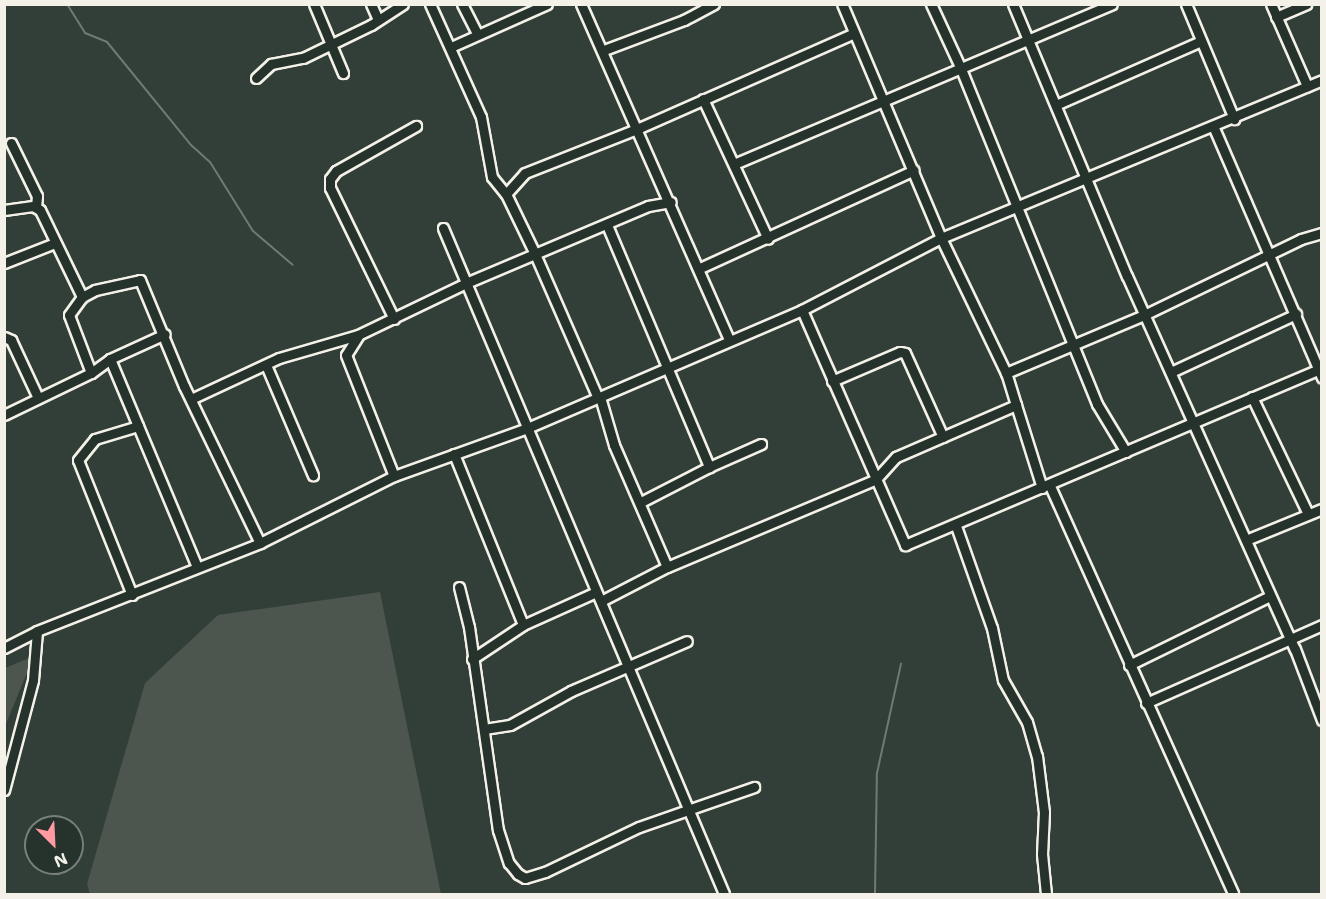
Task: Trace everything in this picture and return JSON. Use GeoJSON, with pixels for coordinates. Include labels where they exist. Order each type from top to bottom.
{"type":"FeatureCollection","features":[{"type":"Feature","properties":{"kind":"street"},"geometry":{"type":"LineString","coordinates":[[314,4],[343,73]]}},
{"type":"Feature","properties":{"kind":"street"},"geometry":{"type":"LineString","coordinates":[[371,4],[378,20]]}},
{"type":"Feature","properties":{"kind":"street"},"geometry":{"type":"LineString","coordinates":[[256,78],[271,64],[297,60],[378,20],[403,4]]}},
{"type":"Feature","properties":{"kind":"street"},"geometry":{"type":"LineString","coordinates":[[430,4],[481,117],[492,177],[506,194],[535,254],[599,397],[614,445],[641,502],[667,567]]}},
{"type":"Feature","properties":{"kind":"street"},"geometry":{"type":"LineString","coordinates":[[462,4],[477,34]]}},
{"type":"Feature","properties":{"kind":"street"},"geometry":{"type":"LineString","coordinates":[[520,4],[525,14]]}},
{"type":"Feature","properties":{"kind":"street"},"geometry":{"type":"LineString","coordinates":[[451,47],[547,4]]}},
{"type":"Feature","properties":{"kind":"street"},"geometry":{"type":"LineString","coordinates":[[581,4],[639,128],[729,340]]}},
{"type":"Feature","properties":{"kind":"street"},"geometry":{"type":"LineString","coordinates":[[604,50],[684,20],[714,4]]}},
{"type":"Feature","properties":{"kind":"street"},"geometry":{"type":"LineString","coordinates":[[842,4],[886,101],[941,238],[1005,373],[1046,487],[1233,894]]}},
{"type":"Feature","properties":{"kind":"street"},"geometry":{"type":"LineString","coordinates":[[931,4],[961,69],[1097,404],[1126,452]]}},
{"type":"Feature","properties":{"kind":"street"},"geometry":{"type":"LineString","coordinates":[[1013,4],[1058,104],[1085,178],[1144,315],[1290,638],[1322,720]]}},
{"type":"Feature","properties":{"kind":"street"},"geometry":{"type":"LineString","coordinates":[[734,164],[1112,4]]}},
{"type":"Feature","properties":{"kind":"street"},"geometry":{"type":"LineString","coordinates":[[1186,4],[1234,119]]}},
{"type":"Feature","properties":{"kind":"street"},"geometry":{"type":"LineString","coordinates":[[1271,4],[1307,86]]}},
{"type":"Feature","properties":{"kind":"street"},"geometry":{"type":"LineString","coordinates":[[1276,17],[1306,4]]}},
{"type":"Feature","properties":{"kind":"street"},"geometry":{"type":"LineString","coordinates":[[506,194],[525,172],[639,128],[854,33]]}},
{"type":"Feature","properties":{"kind":"street"},"geometry":{"type":"LineString","coordinates":[[1058,104],[1200,41]]}},
{"type":"Feature","properties":{"kind":"street"},"geometry":{"type":"LineString","coordinates":[[4,648],[37,631],[132,595],[196,566],[260,543],[394,476],[527,428],[802,310],[941,238],[1085,178],[1214,128],[1322,80]]}},
{"type":"Feature","properties":{"kind":"street"},"geometry":{"type":"LineString","coordinates":[[704,99],[768,239]]}},
{"type":"Feature","properties":{"kind":"street"},"geometry":{"type":"LineString","coordinates":[[394,319],[330,188],[330,179],[336,171],[416,126]]}},
{"type":"Feature","properties":{"kind":"street"},"geometry":{"type":"LineString","coordinates":[[802,310],[905,545],[956,526],[1252,397],[1320,371],[1214,128]]}},
{"type":"Feature","properties":{"kind":"street"},"geometry":{"type":"LineString","coordinates":[[11,143],[37,196],[36,207],[82,297]]}},
{"type":"Feature","properties":{"kind":"street"},"geometry":{"type":"LineString","coordinates":[[700,268],[914,171]]}},
{"type":"Feature","properties":{"kind":"street"},"geometry":{"type":"LineString","coordinates":[[191,399],[266,365],[358,335],[466,283],[648,206],[671,202]]}},
{"type":"Feature","properties":{"kind":"street"},"geometry":{"type":"LineString","coordinates":[[4,210],[36,207]]}},
{"type":"Feature","properties":{"kind":"street"},"geometry":{"type":"LineString","coordinates":[[607,225],[709,467]]}},
{"type":"Feature","properties":{"kind":"street"},"geometry":{"type":"LineString","coordinates":[[443,228],[724,894]]}},
{"type":"Feature","properties":{"kind":"street"},"geometry":{"type":"LineString","coordinates":[[1005,373],[1144,315],[1322,233]]}},
{"type":"Feature","properties":{"kind":"street"},"geometry":{"type":"LineString","coordinates":[[4,263],[56,243]]}},
{"type":"Feature","properties":{"kind":"street"},"geometry":{"type":"LineString","coordinates":[[91,373],[69,315],[82,297],[95,290],[140,280],[191,399],[260,543]]}},
{"type":"Feature","properties":{"kind":"street"},"geometry":{"type":"LineString","coordinates":[[1171,372],[1296,314]]}},
{"type":"Feature","properties":{"kind":"street"},"geometry":{"type":"LineString","coordinates":[[4,415],[91,373],[110,359],[165,334]]}},
{"type":"Feature","properties":{"kind":"street"},"geometry":{"type":"LineString","coordinates":[[358,335],[346,355],[394,476]]}},
{"type":"Feature","properties":{"kind":"street"},"geometry":{"type":"LineString","coordinates":[[4,337],[11,340],[38,398]]}},
{"type":"Feature","properties":{"kind":"street"},"geometry":{"type":"LineString","coordinates":[[832,381],[900,352],[905,353],[943,437]]}},
{"type":"Feature","properties":{"kind":"street"},"geometry":{"type":"LineString","coordinates":[[110,359],[196,566]]}},
{"type":"Feature","properties":{"kind":"street"},"geometry":{"type":"LineString","coordinates":[[266,365],[313,475]]}},
{"type":"Feature","properties":{"kind":"street"},"geometry":{"type":"LineString","coordinates":[[1252,397],[1308,514]]}},
{"type":"Feature","properties":{"kind":"street"},"geometry":{"type":"LineString","coordinates":[[472,658],[523,625],[599,596],[876,479],[896,457],[1016,405]]}},
{"type":"Feature","properties":{"kind":"street"},"geometry":{"type":"LineString","coordinates":[[132,595],[78,460],[95,439],[138,426]]}},
{"type":"Feature","properties":{"kind":"street"},"geometry":{"type":"LineString","coordinates":[[641,502],[709,467],[761,444]]}},
{"type":"Feature","properties":{"kind":"street"},"geometry":{"type":"LineString","coordinates":[[453,454],[523,625]]}},
{"type":"Feature","properties":{"kind":"street"},"geometry":{"type":"LineString","coordinates":[[1246,540],[1322,509]]}},
{"type":"Feature","properties":{"kind":"street"},"geometry":{"type":"LineString","coordinates":[[956,526],[992,628],[1003,681],[1028,722],[1044,812],[1042,854],[1046,894]]}},
{"type":"Feature","properties":{"kind":"street"},"geometry":{"type":"LineString","coordinates":[[459,587],[484,729],[498,830],[509,863],[525,878],[687,808],[754,787]]}},
{"type":"Feature","properties":{"kind":"street"},"geometry":{"type":"LineString","coordinates":[[1129,665],[1270,596]]}},
{"type":"Feature","properties":{"kind":"street"},"geometry":{"type":"LineString","coordinates":[[1146,703],[1322,625]]}},
{"type":"Feature","properties":{"kind":"street"},"geometry":{"type":"LineString","coordinates":[[4,790],[33,680],[37,631]]}},
{"type":"Feature","properties":{"kind":"street"},"geometry":{"type":"LineString","coordinates":[[484,729],[510,725],[570,691],[687,641]]}},
{"type":"Feature","properties":{"kind":"shaded area"},"geometry":{"type":"Polygon","coordinates":[[[380,592],[441,894],[90,894],[87,884],[145,683],[218,615],[380,592]]]}},
{"type":"Feature","properties":{"kind":"shaded area"},"geometry":{"type":"Polygon","coordinates":[[[34,656],[5,726],[5,668],[34,656]]]}},
{"type":"Feature","properties":{"kind":"waterway"},"geometry":{"type":"LineString","coordinates":[[67,4],[85,33],[107,42],[191,145],[210,162],[253,231],[293,265]]}},
{"type":"Feature","properties":{"kind":"waterway"},"geometry":{"type":"LineString","coordinates":[[875,894],[877,773],[901,664]]}}]}
